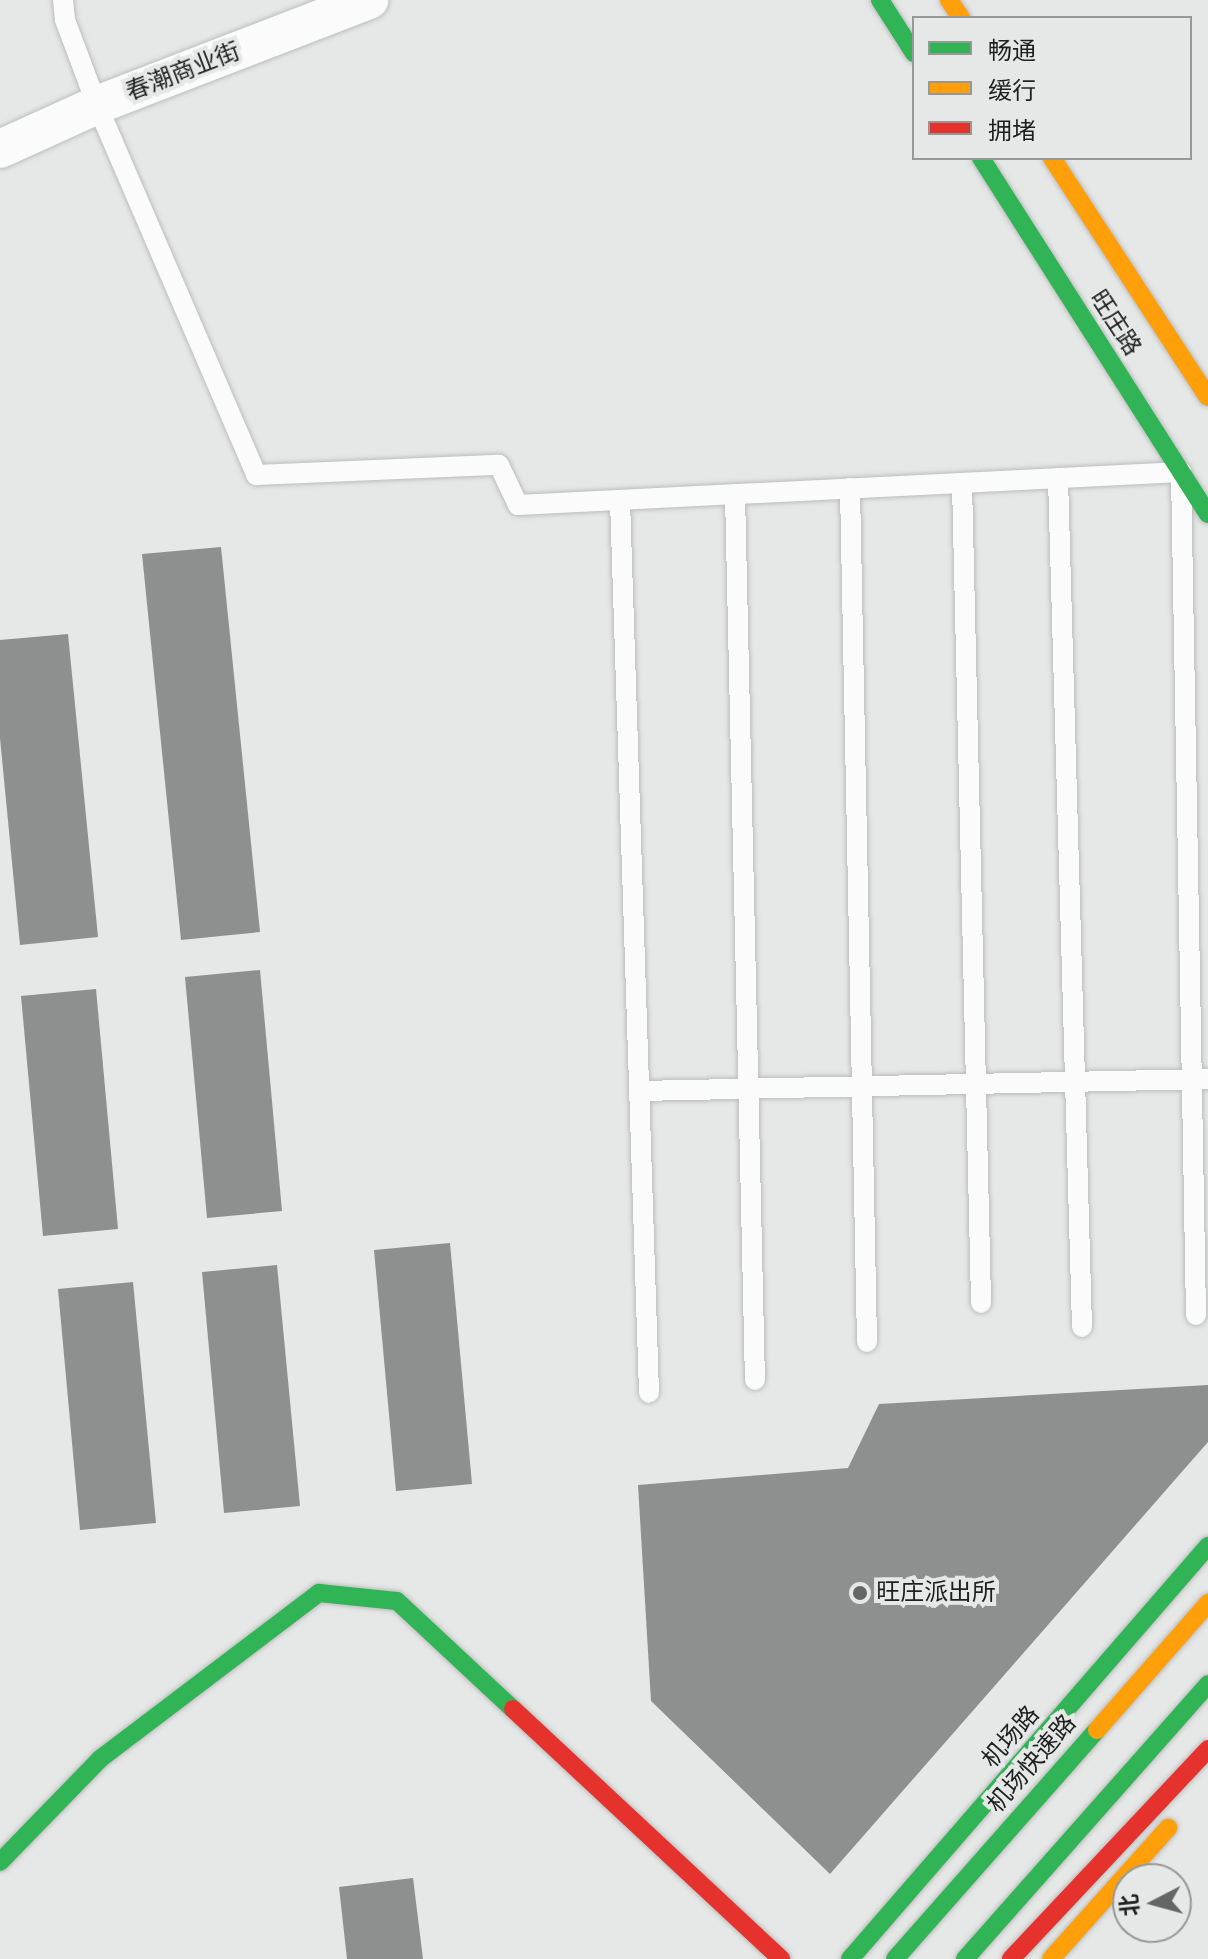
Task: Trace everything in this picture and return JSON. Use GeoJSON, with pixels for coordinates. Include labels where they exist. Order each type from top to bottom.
{"type":"FeatureCollection","features":[{"type":"Feature","properties":{"kind":"main road"},"geometry":{"type":"LineString","coordinates":[[880,0],[912,50]]}},
{"type":"Feature","properties":{"kind":"main road","name":"旺庄路"},"geometry":{"type":"LineString","coordinates":[[982,160],[1208,514]]}},
{"type":"Feature","properties":{"kind":"main road","name":"旺庄路"},"geometry":{"type":"LineString","coordinates":[[1053,160],[1208,397]]}},
{"type":"Feature","properties":{"kind":"main road","name":"机场路"},"geometry":{"type":"LineString","coordinates":[[850,1959],[1208,1546]]}},
{"type":"Feature","properties":{"kind":"main road"},"geometry":{"type":"LineString","coordinates":[[0,1862],[100,1759],[319,1593],[397,1601],[781,1959]]}},
{"type":"Feature","properties":{"kind":"main road","name":"机场快速路"},"geometry":{"type":"LineString","coordinates":[[895,1959],[1208,1603]]}},
{"type":"Feature","properties":{"kind":"main road"},"geometry":{"type":"LineString","coordinates":[[965,1959],[1208,1684]]}},
{"type":"Feature","properties":{"kind":"main road"},"geometry":{"type":"LineString","coordinates":[[1011,1959],[1208,1749]]}},
{"type":"Feature","properties":{"kind":"main road"},"geometry":{"type":"LineString","coordinates":[[1051,1959],[1184,1808]]}},
{"type":"Feature","properties":{"kind":"street","name":"春潮商业街"},"geometry":{"type":"LineString","coordinates":[[0,149],[97,105],[369,0]]}},
{"type":"Feature","properties":{"kind":"lane"},"geometry":{"type":"LineString","coordinates":[[63,0],[65,20],[97,105],[256,475],[499,465],[518,505],[1181,472],[1200,1079],[1196,1315]]}},
{"type":"Feature","properties":{"kind":"lane"},"geometry":{"type":"LineString","coordinates":[[1058,478],[1082,1327]]}},
{"type":"Feature","properties":{"kind":"lane"},"geometry":{"type":"LineString","coordinates":[[962,483],[981,1303]]}},
{"type":"Feature","properties":{"kind":"lane"},"geometry":{"type":"LineString","coordinates":[[850,488],[867,1342]]}},
{"type":"Feature","properties":{"kind":"lane"},"geometry":{"type":"LineString","coordinates":[[735,494],[755,1380]]}},
{"type":"Feature","properties":{"kind":"lane"},"geometry":{"type":"LineString","coordinates":[[620,500],[649,1393]]}},
{"type":"Feature","properties":{"kind":"lane"},"geometry":{"type":"LineString","coordinates":[[639,1091],[1200,1079]]}},
{"type":"Feature","properties":{"kind":"building"},"geometry":{"type":"Polygon","coordinates":[[[221,547],[260,932],[181,940],[142,554],[221,547]]]}},
{"type":"Feature","properties":{"kind":"building"},"geometry":{"type":"Polygon","coordinates":[[[68,634],[98,937],[20,945],[0,738],[0,640],[68,634]]]}},
{"type":"Feature","properties":{"kind":"building"},"geometry":{"type":"Polygon","coordinates":[[[260,970],[282,1211],[207,1218],[185,977],[260,970]]]}},
{"type":"Feature","properties":{"kind":"building"},"geometry":{"type":"Polygon","coordinates":[[[96,989],[118,1229],[43,1236],[21,996],[96,989]]]}},
{"type":"Feature","properties":{"kind":"building"},"geometry":{"type":"Polygon","coordinates":[[[450,1243],[472,1484],[396,1491],[374,1250],[450,1243]]]}},
{"type":"Feature","properties":{"kind":"building"},"geometry":{"type":"Polygon","coordinates":[[[277,1265],[300,1506],[224,1513],[202,1272],[277,1265]]]}},
{"type":"Feature","properties":{"kind":"building"},"geometry":{"type":"Polygon","coordinates":[[[133,1282],[156,1523],[80,1530],[58,1289],[133,1282]]]}},
{"type":"Feature","properties":{"kind":"building","name":"旺庄派出所"},"geometry":{"type":"Polygon","coordinates":[[[1208,1385],[1208,1442],[830,1874],[651,1701],[638,1485],[848,1468],[879,1404],[1208,1385]]]}},
{"type":"Feature","properties":{"kind":"building"},"geometry":{"type":"Polygon","coordinates":[[[413,1878],[423,1959],[347,1959],[339,1887],[413,1878]]]}},
{"type":"Feature","properties":{"kind":"traffic: fast"},"geometry":{"type":"LineString","coordinates":[[880,0],[912,50]]}},
{"type":"Feature","properties":{"kind":"traffic: fast"},"geometry":{"type":"LineString","coordinates":[[982,160],[1208,514]]}},
{"type":"Feature","properties":{"kind":"traffic: fast"},"geometry":{"type":"LineString","coordinates":[[850,1959],[1208,1546]]}},
{"type":"Feature","properties":{"kind":"traffic: fast"},"geometry":{"type":"LineString","coordinates":[[0,1862],[100,1759],[319,1593],[397,1601],[513,1709]]}},
{"type":"Feature","properties":{"kind":"traffic: fast"},"geometry":{"type":"LineString","coordinates":[[965,1959],[1208,1684]]}},
{"type":"Feature","properties":{"kind":"traffic: fast"},"geometry":{"type":"LineString","coordinates":[[895,1959],[1097,1730]]}},
{"type":"Feature","properties":{"kind":"traffic: slow"},"geometry":{"type":"LineString","coordinates":[[949,0],[960,16]]}},
{"type":"Feature","properties":{"kind":"traffic: slow"},"geometry":{"type":"LineString","coordinates":[[1053,160],[1208,397]]}},
{"type":"Feature","properties":{"kind":"traffic: slow"},"geometry":{"type":"LineString","coordinates":[[1097,1730],[1208,1603]]}},
{"type":"Feature","properties":{"kind":"traffic: slow"},"geometry":{"type":"LineString","coordinates":[[1051,1959],[1168,1828]]}},
{"type":"Feature","properties":{"kind":"traffic: jam"},"geometry":{"type":"LineString","coordinates":[[513,1709],[781,1959]]}},
{"type":"Feature","properties":{"kind":"traffic: jam"},"geometry":{"type":"LineString","coordinates":[[1011,1959],[1208,1749]]}},
{"type":"Feature","properties":{"kind":"place","name":"旺庄派出所"},"geometry":{"type":"Point","coordinates":[860,1593]}}]}
